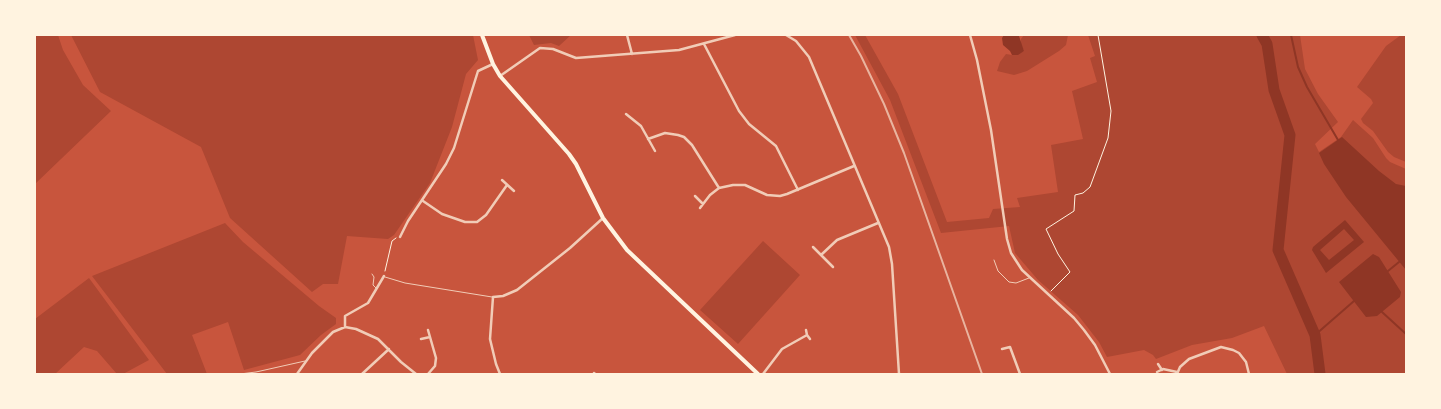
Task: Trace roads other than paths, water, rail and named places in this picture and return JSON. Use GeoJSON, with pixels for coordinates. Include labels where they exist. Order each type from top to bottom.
{"type":"FeatureCollection","features":[{"type":"Feature","properties":{"kind":"main road"},"geometry":{"type":"LineString","coordinates":[[482,35],[493,64],[500,76],[576,164],[603,218],[627,250],[758,374]]}},
{"type":"Feature","properties":{"kind":"street"},"geometry":{"type":"LineString","coordinates":[[627,35],[632,54]]}},
{"type":"Feature","properties":{"kind":"street"},"geometry":{"type":"LineString","coordinates":[[500,76],[540,48],[554,49],[576,58],[679,50],[735,35]]}},
{"type":"Feature","properties":{"kind":"street"},"geometry":{"type":"LineString","coordinates":[[786,35],[796,41],[809,57],[891,254],[899,374]]}},
{"type":"Feature","properties":{"kind":"street"},"geometry":{"type":"LineString","coordinates":[[970,35],[991,130],[1010,253],[1022,270],[1074,318],[1084,330],[1095,345],[1110,374]]}},
{"type":"Feature","properties":{"kind":"street"},"geometry":{"type":"LineString","coordinates":[[704,44],[739,111],[749,124],[776,146],[798,190]]}},
{"type":"Feature","properties":{"kind":"street"},"geometry":{"type":"LineString","coordinates":[[400,237],[408,221],[442,172],[454,148],[477,75],[481,69],[493,64]]}},
{"type":"Feature","properties":{"kind":"street"},"geometry":{"type":"LineString","coordinates":[[626,114],[641,126],[655,152]]}},
{"type":"Feature","properties":{"kind":"street"},"geometry":{"type":"LineString","coordinates":[[648,139],[665,133],[684,137],[692,145],[719,188]]}},
{"type":"Feature","properties":{"kind":"street"},"geometry":{"type":"LineString","coordinates":[[700,208],[719,188],[745,185],[767,195],[780,196],[854,166]]}},
{"type":"Feature","properties":{"kind":"street"},"geometry":{"type":"LineString","coordinates":[[502,180],[514,191]]}},
{"type":"Feature","properties":{"kind":"street"},"geometry":{"type":"LineString","coordinates":[[423,201],[442,214],[465,222],[477,222],[486,215],[508,185]]}},
{"type":"Feature","properties":{"kind":"street"},"geometry":{"type":"LineString","coordinates":[[695,196],[703,204]]}},
{"type":"Feature","properties":{"kind":"street"},"geometry":{"type":"LineString","coordinates":[[500,374],[490,339],[493,297],[510,294],[517,290],[570,248],[603,218]]}},
{"type":"Feature","properties":{"kind":"street"},"geometry":{"type":"LineString","coordinates":[[821,255],[837,240],[878,223]]}},
{"type":"Feature","properties":{"kind":"street"},"geometry":{"type":"LineString","coordinates":[[813,247],[833,268]]}},
{"type":"Feature","properties":{"kind":"street"},"geometry":{"type":"LineString","coordinates":[[345,327],[345,316],[368,303],[384,276]]}},
{"type":"Feature","properties":{"kind":"street"},"geometry":{"type":"LineString","coordinates":[[297,374],[306,360],[333,332],[345,327],[356,329],[378,339],[416,374]]}},
{"type":"Feature","properties":{"kind":"street"},"geometry":{"type":"LineString","coordinates":[[428,330],[436,362],[428,374]]}},
{"type":"Feature","properties":{"kind":"street"},"geometry":{"type":"LineString","coordinates":[[806,330],[810,339]]}},
{"type":"Feature","properties":{"kind":"street"},"geometry":{"type":"LineString","coordinates":[[763,374],[782,349],[807,335]]}},
{"type":"Feature","properties":{"kind":"street"},"geometry":{"type":"LineString","coordinates":[[421,339],[430,337]]}},
{"type":"Feature","properties":{"kind":"street"},"geometry":{"type":"LineString","coordinates":[[1002,349],[1010,347],[1020,374]]}},
{"type":"Feature","properties":{"kind":"street"},"geometry":{"type":"LineString","coordinates":[[1157,372],[1162,370],[1177,373],[1189,359],[1221,347],[1233,350],[1239,354],[1246,362],[1249,374]]}},
{"type":"Feature","properties":{"kind":"street"},"geometry":{"type":"LineString","coordinates":[[362,374],[389,349]]}},
{"type":"Feature","properties":{"kind":"street"},"geometry":{"type":"LineString","coordinates":[[1158,364],[1162,370]]}},
{"type":"Feature","properties":{"kind":"lane"},"geometry":{"type":"LineString","coordinates":[[994,260],[998,272],[1009,282],[1016,283],[1030,277]]}},
{"type":"Feature","properties":{"kind":"lane"},"geometry":{"type":"LineString","coordinates":[[372,274],[374,277],[373,285],[376,289]]}},
{"type":"Feature","properties":{"kind":"lane"},"geometry":{"type":"LineString","coordinates":[[384,276],[405,283],[493,297]]}},
{"type":"Feature","properties":{"kind":"lane"},"geometry":{"type":"LineString","coordinates":[[240,374],[306,360]]}},
{"type":"Feature","properties":{"kind":"waterway"},"geometry":{"type":"LineString","coordinates":[[1262,35],[1267,44],[1274,90],[1290,135],[1278,250],[1315,335],[1320,374]]}},
{"type":"Feature","properties":{"kind":"waterway"},"geometry":{"type":"LineString","coordinates":[[1291,35],[1298,67],[1307,87],[1338,140]]}},
{"type":"Feature","properties":{"kind":"waterway"},"geometry":{"type":"LineString","coordinates":[[1388,271],[1399,262]]}},
{"type":"Feature","properties":{"kind":"waterway"},"geometry":{"type":"LineString","coordinates":[[1315,335],[1354,301]]}},
{"type":"Feature","properties":{"kind":"waterway"},"geometry":{"type":"LineString","coordinates":[[1382,312],[1406,334]]}},
{"type":"Feature","properties":{"kind":"railway"},"geometry":{"type":"LineString","coordinates":[[849,35],[884,104],[904,153],[982,374]]}}]}
